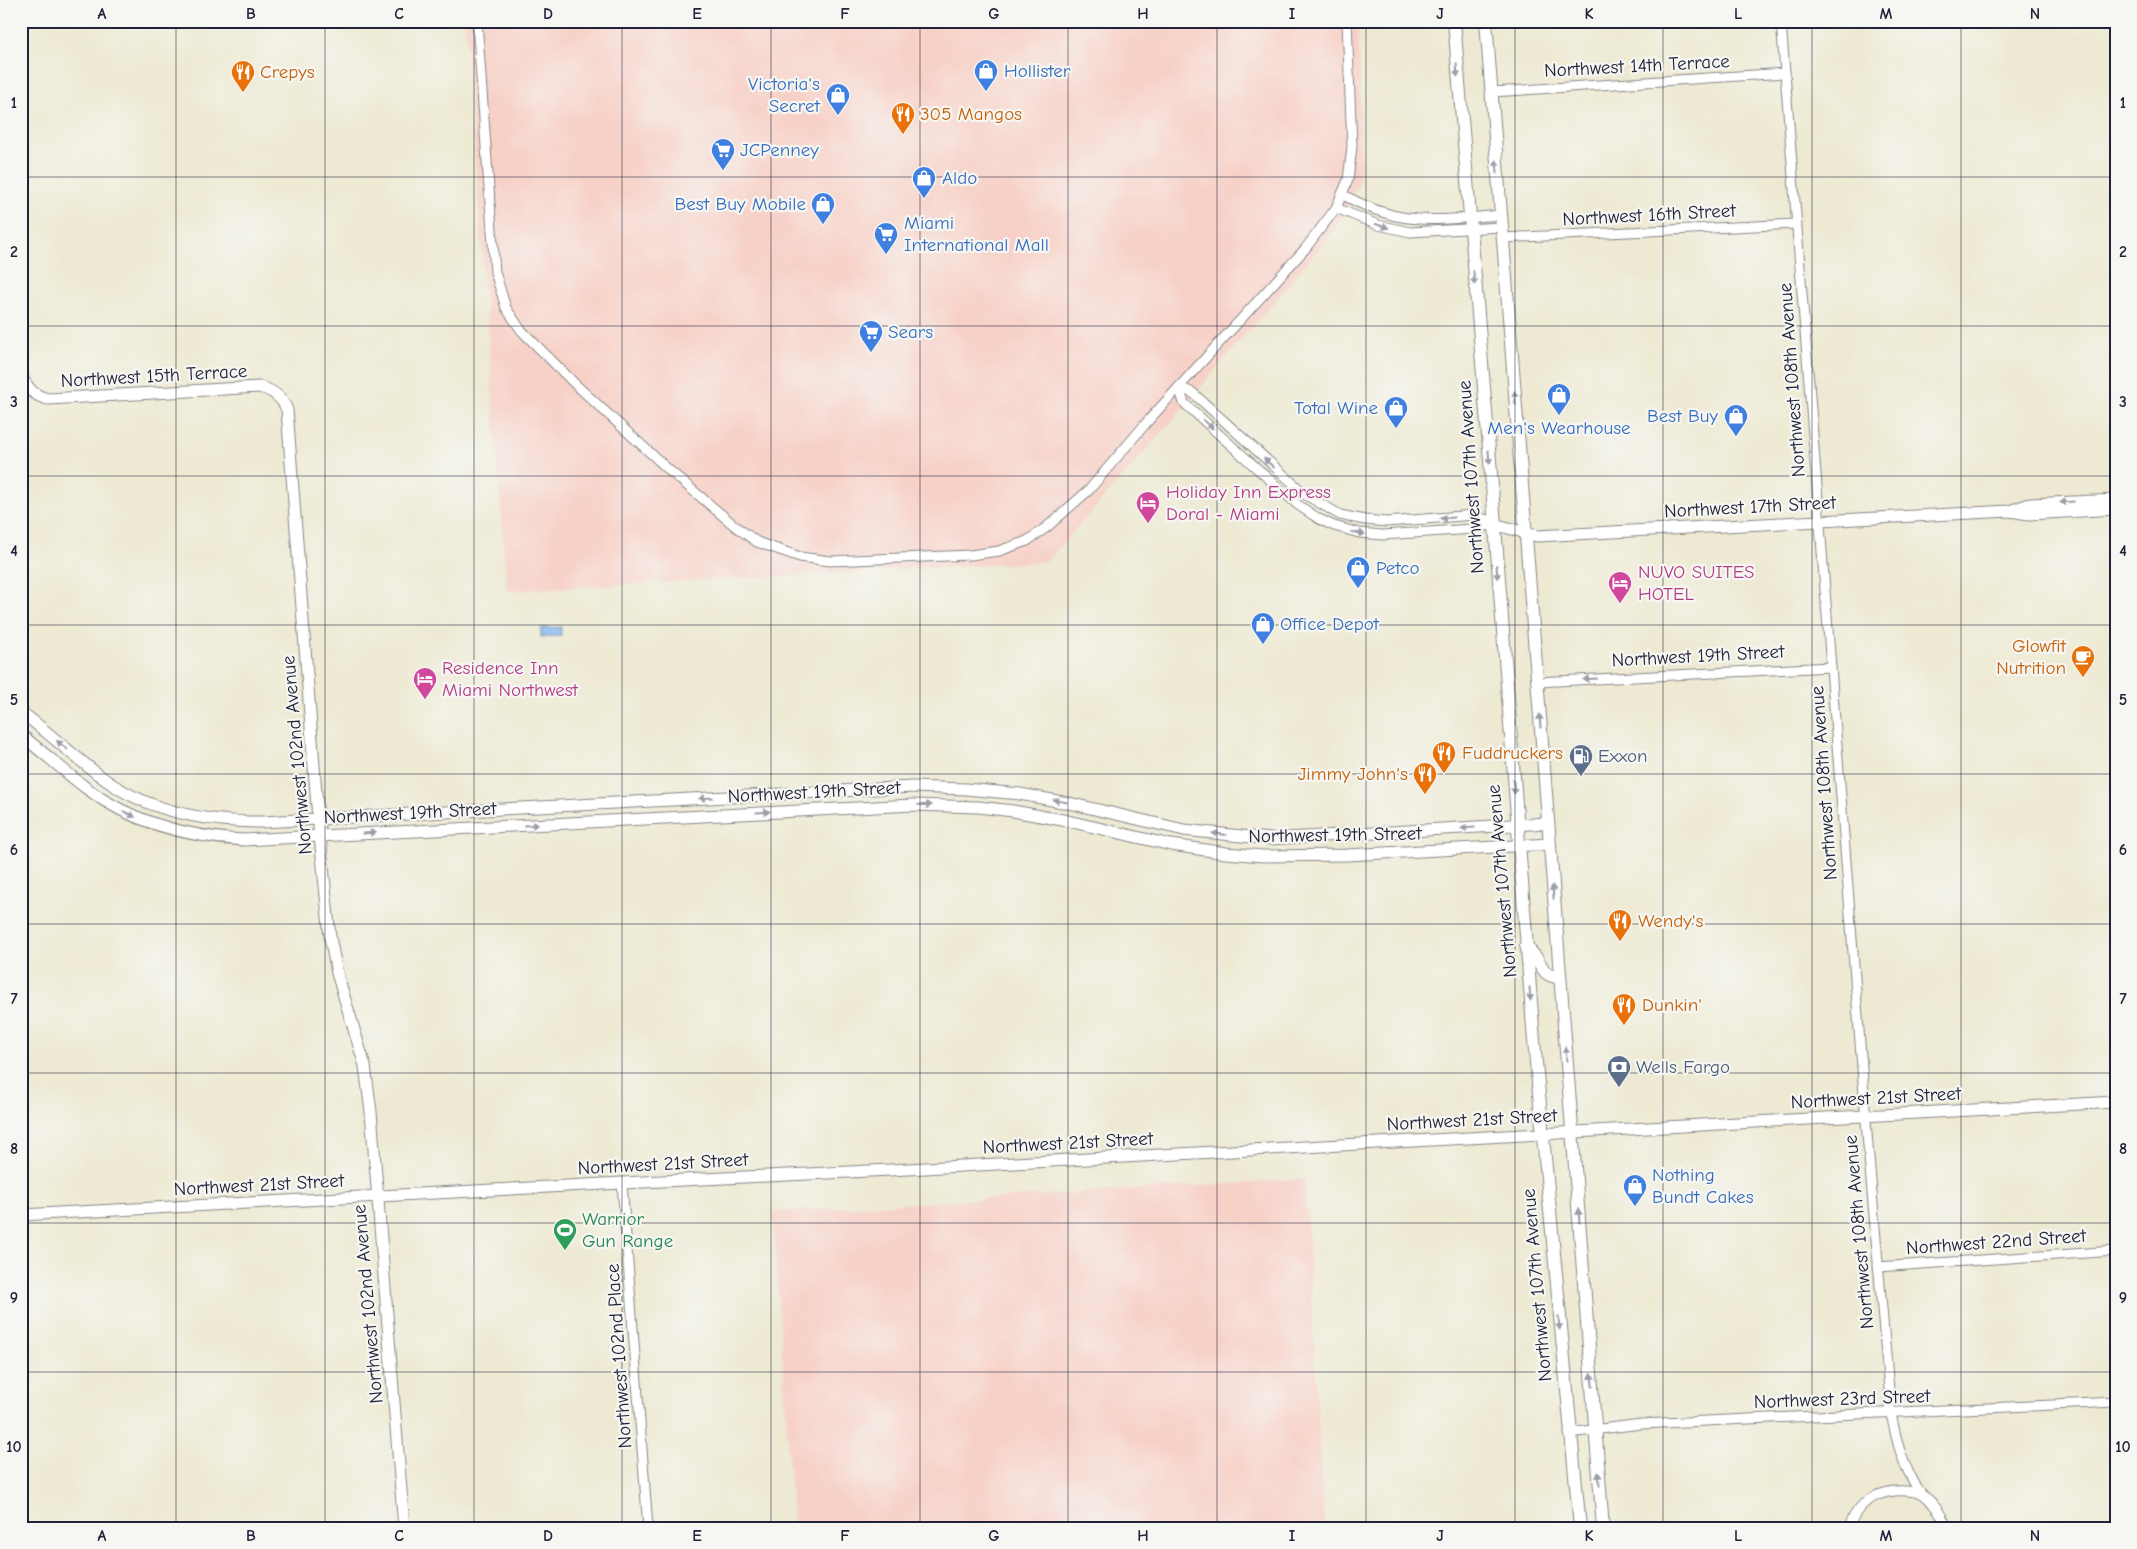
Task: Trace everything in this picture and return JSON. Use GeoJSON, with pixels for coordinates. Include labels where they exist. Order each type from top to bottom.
{"type":"FeatureCollection","features":[{"type":"Feature","properties":{"kind":"main road","name":"Northwest 107th Avenue"},"geometry":{"type":"LineString","coordinates":[[1454,21],[1526,946],[1580,1528]]}},
{"type":"Feature","properties":{"kind":"main road"},"geometry":{"type":"LineString","coordinates":[[1486,21],[1603,1528]]}},
{"type":"Feature","properties":{"kind":"main road"},"geometry":{"type":"LineString","coordinates":[[1526,946],[1538,960],[1544,973],[1560,978]]}},
{"type":"Feature","properties":{"kind":"street"},"geometry":{"type":"LineString","coordinates":[[477,21],[495,272],[506,308],[521,330],[586,394],[670,471],[735,526],[757,542],[800,557],[830,561],[970,555],[999,551],[1027,541],[1047,527],[1089,490],[1178,387],[1305,249],[1336,208],[1348,180],[1352,147],[1347,21]]}},
{"type":"Feature","properties":{"kind":"street","name":"Northwest 108th Avenue"},"geometry":{"type":"LineString","coordinates":[[1781,21],[1866,1116],[1891,1413],[1905,1464],[1920,1493],[1933,1503],[1942,1516],[1947,1528]]}},
{"type":"Feature","properties":{"kind":"street","name":"Northwest 14th Terrace"},"geometry":{"type":"LineString","coordinates":[[1492,92],[1785,73]]}},
{"type":"Feature","properties":{"kind":"street","name":"Northwest 16th Street"},"geometry":{"type":"LineString","coordinates":[[1343,195],[1381,212],[1406,218],[1502,227],[1796,224]]}},
{"type":"Feature","properties":{"kind":"street","name":"Northwest 16th Street"},"geometry":{"type":"LineString","coordinates":[[1336,208],[1378,225],[1395,229],[1423,232],[1469,223]]}},
{"type":"Feature","properties":{"kind":"street","name":"Northwest 15th Terrace"},"geometry":{"type":"LineString","coordinates":[[21,375],[31,391],[41,397],[56,399],[259,387],[268,389],[279,396]]}},
{"type":"Feature","properties":{"kind":"street"},"geometry":{"type":"LineString","coordinates":[[1178,387],[1184,402],[1284,494],[1307,512],[1326,523],[1351,531],[1383,536],[1473,529],[1494,524]]}},
{"type":"Feature","properties":{"kind":"street"},"geometry":{"type":"LineString","coordinates":[[1178,387],[1193,393],[1306,495],[1340,514],[1365,520],[1387,522],[1474,515],[1494,524]]}},
{"type":"Feature","properties":{"kind":"street","name":"Northwest 102nd Avenue"},"geometry":{"type":"LineString","coordinates":[[279,396],[285,405],[288,416],[318,818],[330,937],[337,974],[364,1066],[371,1112],[404,1528]]}},
{"type":"Feature","properties":{"kind":"street","name":"Northwest 17th Street"},"geometry":{"type":"LineString","coordinates":[[1494,524],[1526,534],[1552,535],[2010,510],[2030,504],[2116,500]]}},
{"type":"Feature","properties":{"kind":"street","name":"Northwest 17th Street"},"geometry":{"type":"LineString","coordinates":[[2010,510],[2029,514],[2116,509]]}},
{"type":"Feature","properties":{"kind":"street","name":"Northwest 19th Street"},"geometry":{"type":"LineString","coordinates":[[1537,682],[1831,667]]}},
{"type":"Feature","properties":{"kind":"street","name":"Northwest 19th Street"},"geometry":{"type":"LineString","coordinates":[[21,712],[100,776],[122,791],[155,806],[189,816],[244,822],[912,787],[1020,794],[1073,804],[1184,830],[1270,839],[1548,823]]}},
{"type":"Feature","properties":{"kind":"street","name":"Northwest 19th Street"},"geometry":{"type":"LineString","coordinates":[[21,735],[87,789],[108,803],[140,818],[192,834],[244,840],[913,805],[978,807],[1013,811],[1068,821],[1171,845],[1262,856],[1348,856],[1549,844]]}},
{"type":"Feature","properties":{"kind":"street","name":"Northwest 21st Street"},"geometry":{"type":"LineString","coordinates":[[21,1215],[880,1171],[2116,1102]]}},
{"type":"Feature","properties":{"kind":"street","name":"Northwest 102nd Place"},"geometry":{"type":"LineString","coordinates":[[622,1183],[648,1528]]}},
{"type":"Feature","properties":{"kind":"street","name":"Northwest 22nd Street"},"geometry":{"type":"LineString","coordinates":[[1878,1267],[2116,1251]]}},
{"type":"Feature","properties":{"kind":"street","name":"Northwest 23rd Street"},"geometry":{"type":"LineString","coordinates":[[1570,1432],[1656,1424],[2116,1402]]}},
{"type":"Feature","properties":{"kind":"street"},"geometry":{"type":"LineString","coordinates":[[1849,1528],[1856,1512],[1874,1496],[1897,1489],[1920,1493]]}},
{"type":"Feature","properties":{"kind":"shaded area"},"geometry":{"type":"Polygon","coordinates":[[[465,21],[1358,21],[1362,164],[1358,185],[1335,230],[1171,422],[1051,557],[1042,562],[507,591],[465,21]]]}},
{"type":"Feature","properties":{"kind":"shaded area"},"geometry":{"type":"Polygon","coordinates":[[[1305,1179],[1324,1528],[793,1528],[773,1212],[1305,1179]]]}},
{"type":"Feature","properties":{"kind":"water"},"geometry":{"type":"Polygon","coordinates":[[[561,627],[561,636],[541,637],[541,628],[561,627]]]}},
{"type":"Feature","properties":{"kind":"place","name":"Hollister"},"geometry":{"type":"Point","coordinates":[986,92]}},
{"type":"Feature","properties":{"kind":"place","name":"Crepys"},"geometry":{"type":"Point","coordinates":[243,93]}},
{"type":"Feature","properties":{"kind":"place","name":"Victoria's Secret"},"geometry":{"type":"Point","coordinates":[838,116]}},
{"type":"Feature","properties":{"kind":"place","name":"305 Mangos"},"geometry":{"type":"Point","coordinates":[903,135]}},
{"type":"Feature","properties":{"kind":"place","name":"JCPenney"},"geometry":{"type":"Point","coordinates":[723,171]}},
{"type":"Feature","properties":{"kind":"place","name":"Aldo"},"geometry":{"type":"Point","coordinates":[924,199]}},
{"type":"Feature","properties":{"kind":"place","name":"Best Buy Mobile"},"geometry":{"type":"Point","coordinates":[823,225]}},
{"type":"Feature","properties":{"kind":"place","name":"Miami International Mall"},"geometry":{"type":"Point","coordinates":[886,255]}},
{"type":"Feature","properties":{"kind":"place","name":"Sears"},"geometry":{"type":"Point","coordinates":[871,353]}},
{"type":"Feature","properties":{"kind":"place","name":"Men's Wearhouse"},"geometry":{"type":"Point","coordinates":[1559,416]}},
{"type":"Feature","properties":{"kind":"place","name":"Total Wine"},"geometry":{"type":"Point","coordinates":[1396,429]}},
{"type":"Feature","properties":{"kind":"place","name":"Best Buy"},"geometry":{"type":"Point","coordinates":[1736,437]}},
{"type":"Feature","properties":{"kind":"place","name":"Holiday Inn Express Doral - Miami"},"geometry":{"type":"Point","coordinates":[1148,524]}},
{"type":"Feature","properties":{"kind":"place","name":"Petco"},"geometry":{"type":"Point","coordinates":[1358,589]}},
{"type":"Feature","properties":{"kind":"place","name":"NUVO SUITES HOTEL"},"geometry":{"type":"Point","coordinates":[1620,604]}},
{"type":"Feature","properties":{"kind":"place","name":"Office Depot"},"geometry":{"type":"Point","coordinates":[1263,645]}},
{"type":"Feature","properties":{"kind":"place","name":"Glowfit Nutrition"},"geometry":{"type":"Point","coordinates":[2083,678]}},
{"type":"Feature","properties":{"kind":"place","name":"Residence Inn Miami Northwest"},"geometry":{"type":"Point","coordinates":[425,700]}},
{"type":"Feature","properties":{"kind":"place","name":"Fuddruckers"},"geometry":{"type":"Point","coordinates":[1444,774]}},
{"type":"Feature","properties":{"kind":"place","name":"Exxon"},"geometry":{"type":"Point","coordinates":[1581,777]}},
{"type":"Feature","properties":{"kind":"place","name":"Jimmy John's"},"geometry":{"type":"Point","coordinates":[1425,795]}},
{"type":"Feature","properties":{"kind":"place","name":"Wendy's"},"geometry":{"type":"Point","coordinates":[1620,942]}},
{"type":"Feature","properties":{"kind":"place","name":"Dunkin'"},"geometry":{"type":"Point","coordinates":[1624,1026]}},
{"type":"Feature","properties":{"kind":"place","name":"Wells Fargo"},"geometry":{"type":"Point","coordinates":[1619,1088]}},
{"type":"Feature","properties":{"kind":"place","name":"Nothing Bundt Cakes"},"geometry":{"type":"Point","coordinates":[1635,1207]}},
{"type":"Feature","properties":{"kind":"place","name":"Warrior Gun Range"},"geometry":{"type":"Point","coordinates":[565,1251]}}]}
